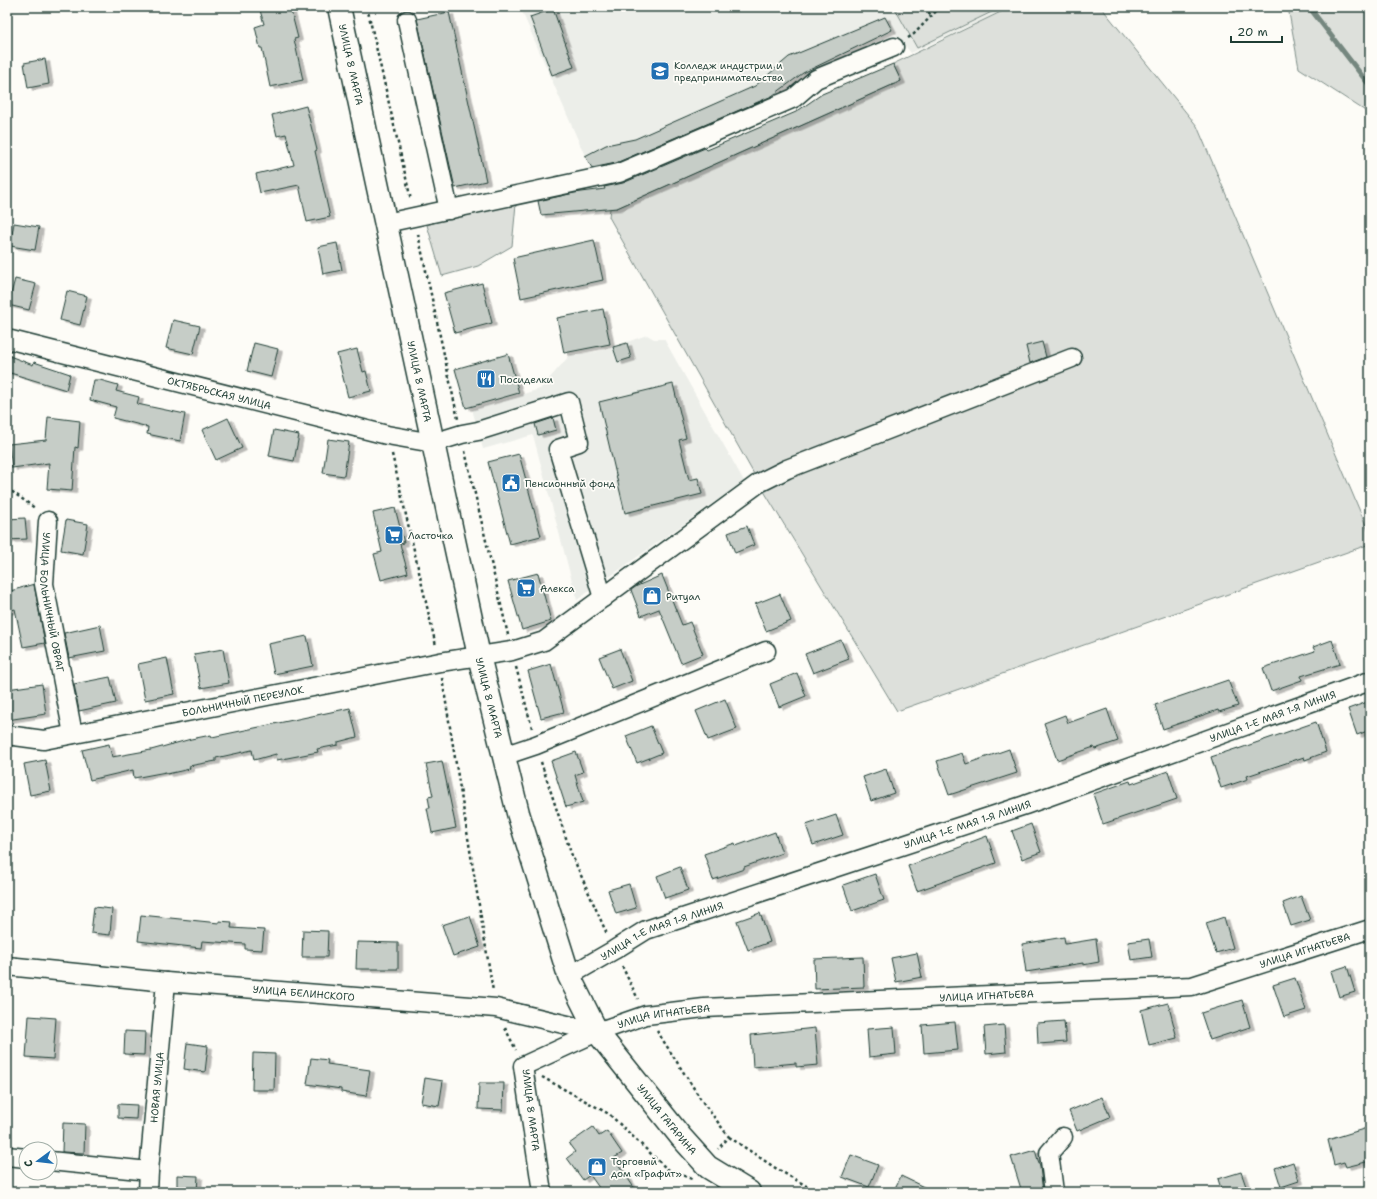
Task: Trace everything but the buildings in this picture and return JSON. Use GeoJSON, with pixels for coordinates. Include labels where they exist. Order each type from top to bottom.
{"type":"FeatureCollection","features":[{"type":"Feature","properties":{"kind":"main road","name":"УЛИЦА 8 МАРТА"},"geometry":{"type":"LineString","coordinates":[[339,7],[479,656],[503,756],[518,813],[569,976],[598,1032]]}},
{"type":"Feature","properties":{"kind":"main road","name":"УЛИЦА ГАГАРИНА"},"geometry":{"type":"LineString","coordinates":[[598,1032],[681,1137],[708,1167],[749,1192]]}},
{"type":"Feature","properties":{"kind":"street"},"geometry":{"type":"LineString","coordinates":[[407,20],[449,210]]}},
{"type":"Feature","properties":{"kind":"street"},"geometry":{"type":"LineString","coordinates":[[386,223],[619,174],[794,98],[816,79],[894,47]]}},
{"type":"Feature","properties":{"kind":"street","name":"ОКТЯБРЬСКАЯ УЛИЦА"},"geometry":{"type":"LineString","coordinates":[[7,339],[387,435],[433,443]]}},
{"type":"Feature","properties":{"kind":"street","name":"БОЛЬНИЧНЫЙ ПЕРЕУЛОК"},"geometry":{"type":"LineString","coordinates":[[7,735],[44,740],[440,662],[512,651],[544,641],[766,479],[787,469],[1072,358]]}},
{"type":"Feature","properties":{"kind":"street"},"geometry":{"type":"LineString","coordinates":[[433,443],[462,434],[478,431],[569,402],[578,442],[558,449],[603,598]]}},
{"type":"Feature","properties":{"kind":"street","name":"УЛИЦА БОЛЬНИЧНЫЙ ОВРАГ"},"geometry":{"type":"LineString","coordinates":[[48,520],[44,584],[73,734]]}},
{"type":"Feature","properties":{"kind":"street"},"geometry":{"type":"LineString","coordinates":[[503,756],[536,745],[766,651]]}},
{"type":"Feature","properties":{"kind":"street","name":"УЛИЦА 1-Е МАЯ 1-Я ЛИНИЯ"},"geometry":{"type":"LineString","coordinates":[[569,976],[646,930],[1025,805],[1370,681]]}},
{"type":"Feature","properties":{"kind":"street","name":"УЛИЦА ИГНАТЬЕВА"},"geometry":{"type":"LineString","coordinates":[[598,1032],[646,1015],[704,1008],[1192,986],[1370,929]]}},
{"type":"Feature","properties":{"kind":"street","name":"УЛИЦА БЕЛИНСКОГО"},"geometry":{"type":"LineString","coordinates":[[7,966],[166,982],[496,1008],[598,1032]]}},
{"type":"Feature","properties":{"kind":"street","name":"НОВАЯ УЛИЦА"},"geometry":{"type":"LineString","coordinates":[[148,1192],[166,982]]}},
{"type":"Feature","properties":{"kind":"street","name":"УЛИЦА 8 МАРТА"},"geometry":{"type":"LineString","coordinates":[[542,1192],[523,1066],[598,1032]]}},
{"type":"Feature","properties":{"kind":"street"},"geometry":{"type":"LineString","coordinates":[[1054,1192],[1049,1153],[1063,1137]]}},
{"type":"Feature","properties":{"kind":"street"},"geometry":{"type":"LineString","coordinates":[[7,1156],[18,1157]]}},
{"type":"Feature","properties":{"kind":"street"},"geometry":{"type":"LineString","coordinates":[[58,1162],[149,1171]]}},
{"type":"Feature","properties":{"kind":"path"},"geometry":{"type":"LineString","coordinates":[[367,7],[512,651],[536,745],[571,853],[614,950],[646,1015],[702,1101],[729,1137],[817,1192]]}},
{"type":"Feature","properties":{"kind":"path"},"geometry":{"type":"LineString","coordinates":[[925,7],[932,16]]}},
{"type":"Feature","properties":{"kind":"path"},"geometry":{"type":"LineString","coordinates":[[894,47],[914,34],[940,7]]}},
{"type":"Feature","properties":{"kind":"path"},"geometry":{"type":"LineString","coordinates":[[387,435],[440,662],[496,1008],[523,1066],[609,1114],[667,1169],[698,1182]]}},
{"type":"Feature","properties":{"kind":"path","name":"УЛИЦА БОЛЬНИЧНЫЙ ОВРАГ"},"geometry":{"type":"LineString","coordinates":[[7,488],[48,520]]}},
{"type":"Feature","properties":{"kind":"path"},"geometry":{"type":"LineString","coordinates":[[718,1149],[729,1137]]}},
{"type":"Feature","properties":{"kind":"shaded area","name":"Колледж индустрии и предпринимательства"},"geometry":{"type":"Polygon","coordinates":[[[520,7],[1012,7],[911,53],[892,30],[885,17],[789,57],[755,86],[635,139],[585,156],[520,7]]]}},
{"type":"Feature","properties":{"kind":"shaded area"},"geometry":{"type":"Polygon","coordinates":[[[894,7],[1002,7],[917,48],[894,7]]]}},
{"type":"Feature","properties":{"kind":"shaded area"},"geometry":{"type":"Polygon","coordinates":[[[1011,7],[1101,7],[1197,126],[1370,535],[1370,544],[897,711],[759,483],[609,217],[610,208],[617,208],[901,81],[893,64],[1011,7]]]}},
{"type":"Feature","properties":{"kind":"shaded area"},"geometry":{"type":"Polygon","coordinates":[[[1288,7],[1370,8],[1370,114],[1299,68],[1288,7]]]}},
{"type":"Feature","properties":{"kind":"shaded area"},"geometry":{"type":"Polygon","coordinates":[[[516,204],[512,246],[478,266],[442,276],[427,225],[479,208],[516,204]]]}},
{"type":"Feature","properties":{"kind":"shaded area"},"geometry":{"type":"Polygon","coordinates":[[[647,335],[654,339],[664,339],[744,481],[577,600],[533,435],[483,449],[472,409],[540,389],[571,354],[595,352],[647,335]]]}},
{"type":"Feature","properties":{"kind":"waterway"},"geometry":{"type":"LineString","coordinates":[[1309,7],[1370,86]]}},
{"type":"Feature","properties":{"kind":"place","name":"Колледж индустрии и предпринимательства"},"geometry":{"type":"Point","coordinates":[660,71]}},
{"type":"Feature","properties":{"kind":"place","name":"Посиделки"},"geometry":{"type":"Point","coordinates":[486,379]}},
{"type":"Feature","properties":{"kind":"place","name":"Пенсионный фонд"},"geometry":{"type":"Point","coordinates":[511,483]}},
{"type":"Feature","properties":{"kind":"place","name":"Ласточка"},"geometry":{"type":"Point","coordinates":[394,535]}},
{"type":"Feature","properties":{"kind":"place","name":"Алекса"},"geometry":{"type":"Point","coordinates":[526,588]}},
{"type":"Feature","properties":{"kind":"place","name":"Ритуал"},"geometry":{"type":"Point","coordinates":[652,596]}},
{"type":"Feature","properties":{"kind":"place","name":"Торговый дом «Графит»"},"geometry":{"type":"Point","coordinates":[597,1167]}}]}
